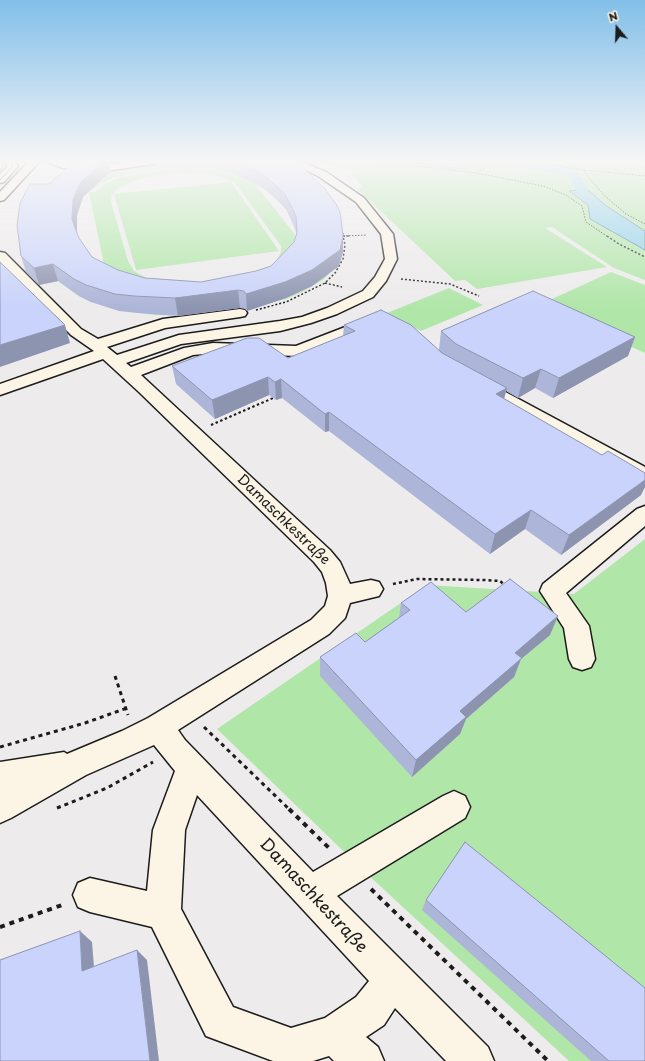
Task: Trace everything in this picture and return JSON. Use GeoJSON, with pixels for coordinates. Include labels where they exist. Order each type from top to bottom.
{"type":"FeatureCollection","features":[{"type":"Feature","properties":{"kind":"street"},"geometry":{"type":"LineString","coordinates":[[0,390],[178,340],[280,326],[306,320],[332,311],[368,294],[381,278],[391,259],[387,234],[368,210]]}},
{"type":"Feature","properties":{"kind":"street","name":"Damaschkestraße"},"geometry":{"type":"LineString","coordinates":[[0,256],[76,332],[111,358],[193,433],[322,556],[332,568],[338,583],[340,596]]}},
{"type":"Feature","properties":{"kind":"street"},"geometry":{"type":"LineString","coordinates":[[111,358],[163,324],[240,313]]}},
{"type":"Feature","properties":{"kind":"street"},"geometry":{"type":"LineString","coordinates":[[111,358],[212,348],[298,350],[379,319],[385,323]]}},
{"type":"Feature","properties":{"kind":"street"},"geometry":{"type":"LineString","coordinates":[[463,376],[645,475]]}},
{"type":"Feature","properties":{"kind":"street"},"geometry":{"type":"LineString","coordinates":[[582,659],[576,626],[552,591],[645,514]]}},
{"type":"Feature","properties":{"kind":"street"},"geometry":{"type":"LineString","coordinates":[[0,806],[75,765],[132,741],[158,727],[320,627],[336,611],[340,596],[371,589]]}},
{"type":"Feature","properties":{"kind":"street","name":"Damaschkestraße"},"geometry":{"type":"LineString","coordinates":[[158,727],[183,759],[392,980],[474,1061]]}},
{"type":"Feature","properties":{"kind":"street"},"geometry":{"type":"LineString","coordinates":[[183,759],[169,830],[163,912],[220,1022],[291,1048],[334,1035],[370,1011],[392,980]]}},
{"type":"Feature","properties":{"kind":"street"},"geometry":{"type":"LineString","coordinates":[[0,777],[75,765]]}},
{"type":"Feature","properties":{"kind":"street"},"geometry":{"type":"LineString","coordinates":[[310,893],[454,807]]}},
{"type":"Feature","properties":{"kind":"street"},"geometry":{"type":"LineString","coordinates":[[90,895],[163,912]]}},
{"type":"Feature","properties":{"kind":"street"},"geometry":{"type":"LineString","coordinates":[[334,1035],[364,1061]]}},
{"type":"Feature","properties":{"kind":"path"},"geometry":{"type":"LineString","coordinates":[[583,210],[586,222],[619,244],[645,257]]}},
{"type":"Feature","properties":{"kind":"path"},"geometry":{"type":"LineString","coordinates":[[621,210],[626,214],[645,224]]}},
{"type":"Feature","properties":{"kind":"path"},"geometry":{"type":"LineString","coordinates":[[240,313],[286,302],[325,283],[335,273],[343,259],[345,245],[342,232]]}},
{"type":"Feature","properties":{"kind":"path"},"geometry":{"type":"LineString","coordinates":[[381,278],[450,284],[479,296]]}},
{"type":"Feature","properties":{"kind":"path"},"geometry":{"type":"LineString","coordinates":[[193,433],[272,398]]}},
{"type":"Feature","properties":{"kind":"path"},"geometry":{"type":"LineString","coordinates":[[371,589],[417,579],[500,581],[512,590],[552,591]]}},
{"type":"Feature","properties":{"kind":"path"},"geometry":{"type":"LineString","coordinates":[[0,747],[85,723],[127,708],[115,676]]}},
{"type":"Feature","properties":{"kind":"path"},"geometry":{"type":"LineString","coordinates":[[55,809],[183,759]]}},
{"type":"Feature","properties":{"kind":"path"},"geometry":{"type":"LineString","coordinates":[[0,927],[90,895]]}},
{"type":"Feature","properties":{"kind":"green space"},"geometry":{"type":"Polygon","coordinates":[[[51,210],[78,210],[76,224],[79,244],[107,279],[93,210],[113,210],[128,261],[134,271],[148,279],[182,286],[265,271],[277,261],[281,251],[281,246],[255,210],[275,210],[297,237],[293,223],[286,210],[292,210],[337,266],[323,280],[286,299],[234,311],[195,315],[156,315],[131,312],[91,302],[79,296],[58,281],[39,285],[32,273],[51,210]]]}},
{"type":"Feature","properties":{"kind":"green space"},"geometry":{"type":"Polygon","coordinates":[[[118,210],[250,210],[279,251],[136,270],[118,210]]]}},
{"type":"Feature","properties":{"kind":"green space"},"geometry":{"type":"Polygon","coordinates":[[[379,210],[645,210],[645,280],[614,268],[552,227],[545,228],[607,267],[477,289],[465,280],[455,281],[379,210]]]}},
{"type":"Feature","properties":{"kind":"green space"},"geometry":{"type":"Polygon","coordinates":[[[611,272],[645,285],[645,353],[539,305],[611,272]]]}},
{"type":"Feature","properties":{"kind":"green space"},"geometry":{"type":"Polygon","coordinates":[[[449,288],[483,305],[421,331],[387,313],[449,288]]]}},
{"type":"Feature","properties":{"kind":"green space"},"geometry":{"type":"Polygon","coordinates":[[[645,539],[645,1061],[569,1061],[364,871],[217,729],[427,585],[574,594],[645,539]]]}},
{"type":"Feature","properties":{"kind":"water"},"geometry":{"type":"Polygon","coordinates":[[[589,210],[612,210],[645,231],[645,250],[590,219],[589,210]]]}},
{"type":"Feature","properties":{"kind":"building"},"geometry":{"type":"Polygon","coordinates":[[[19,210],[72,210],[72,219],[79,238],[92,257],[118,270],[145,278],[201,282],[256,271],[271,266],[294,242],[297,233],[296,216],[293,210],[339,210],[343,236],[340,250],[312,270],[285,282],[246,294],[244,291],[238,290],[175,298],[115,294],[86,285],[74,279],[53,264],[34,268],[21,256],[17,225],[19,210]]]}},
{"type":"Feature","properties":{"kind":"building"},"geometry":{"type":"Polygon","coordinates":[[[0,262],[65,325],[0,345],[0,262]]]}},
{"type":"Feature","properties":{"kind":"building"},"geometry":{"type":"Polygon","coordinates":[[[533,291],[635,337],[559,378],[541,369],[523,378],[456,344],[441,331],[533,291]]]}},
{"type":"Feature","properties":{"kind":"building"},"geometry":{"type":"Polygon","coordinates":[[[381,310],[411,325],[442,353],[507,388],[496,394],[602,455],[608,451],[645,473],[645,480],[569,535],[531,510],[495,534],[329,412],[325,414],[281,379],[275,382],[268,377],[212,400],[172,366],[247,338],[259,338],[288,358],[355,331],[344,325],[381,310]]]}},
{"type":"Feature","properties":{"kind":"building"},"geometry":{"type":"Polygon","coordinates":[[[510,579],[558,616],[515,653],[522,658],[460,711],[466,717],[416,760],[320,657],[356,633],[365,642],[410,610],[401,603],[431,582],[466,612],[510,579]]]}},
{"type":"Feature","properties":{"kind":"building"},"geometry":{"type":"Polygon","coordinates":[[[465,842],[645,988],[645,1061],[609,1061],[426,900],[465,842]]]}},
{"type":"Feature","properties":{"kind":"building"},"geometry":{"type":"Polygon","coordinates":[[[80,931],[82,971],[137,950],[150,1061],[0,1061],[0,960],[80,931]]]}}]}
